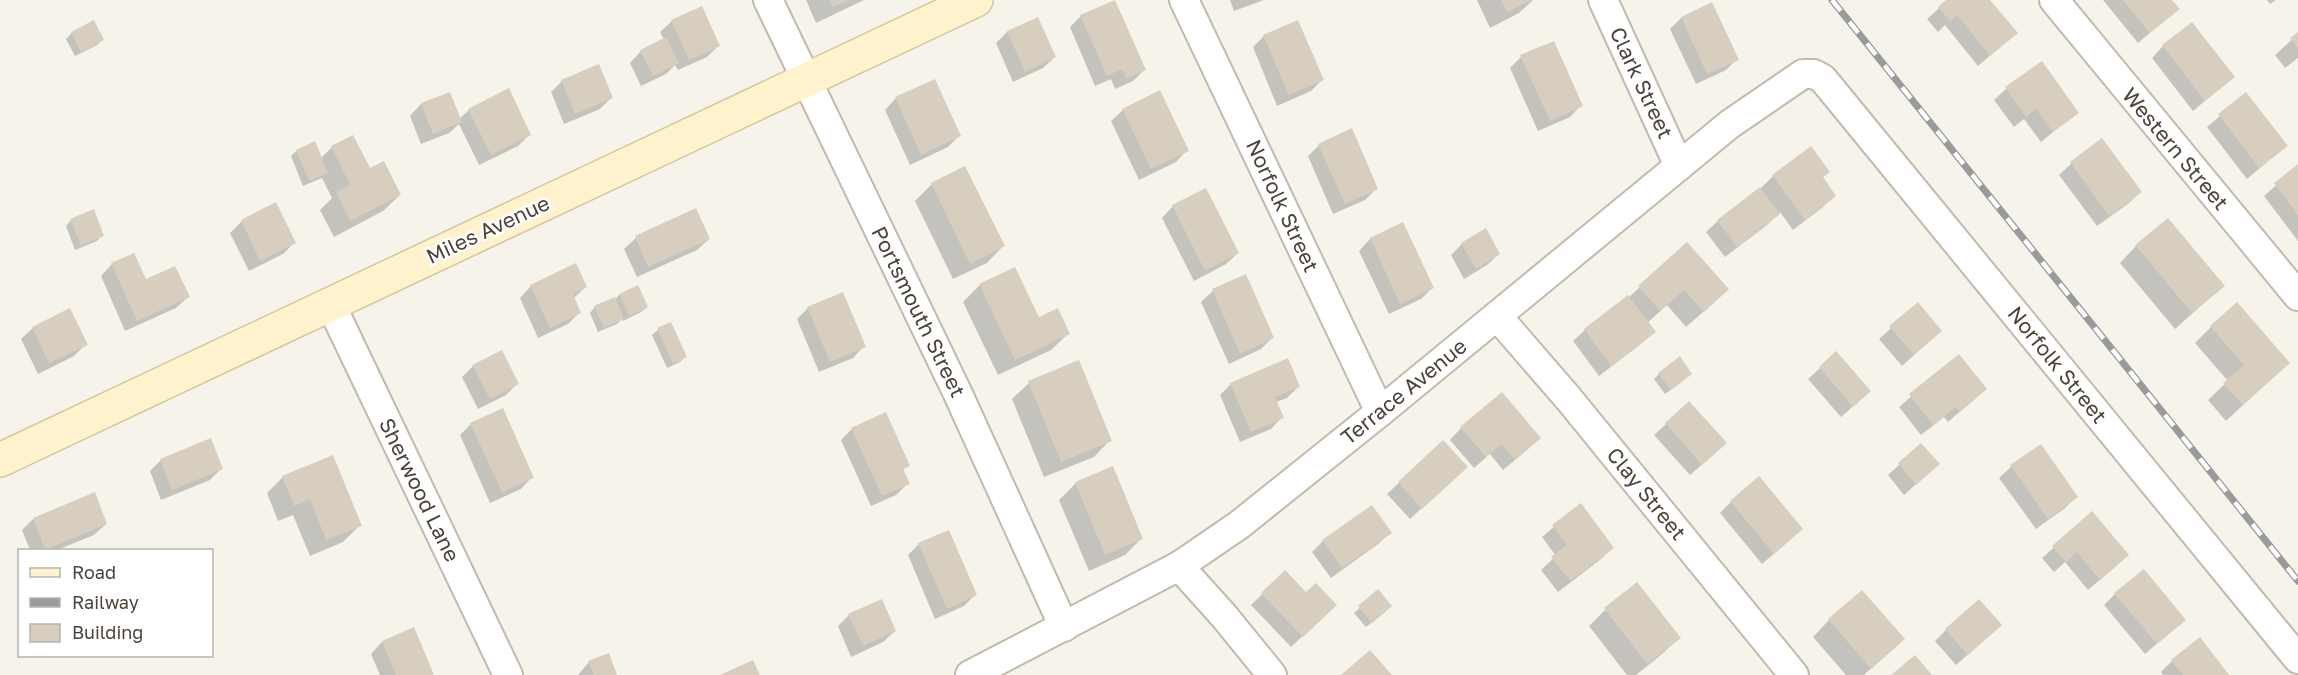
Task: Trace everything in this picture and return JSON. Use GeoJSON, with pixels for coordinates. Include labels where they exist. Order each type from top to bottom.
{"type":"FeatureCollection","features":[{"type":"Feature","properties":{"kind":"street","name":"Portsmouth Street"},"geometry":{"type":"LineString","coordinates":[[768,0],[958,394],[1064,627]]}},
{"type":"Feature","properties":{"kind":"street","name":"Miles Avenue"},"geometry":{"type":"LineString","coordinates":[[0,460],[976,0]]}},
{"type":"Feature","properties":{"kind":"street","name":"Norfolk Street"},"geometry":{"type":"LineString","coordinates":[[1184,0],[1380,412]]}},
{"type":"Feature","properties":{"kind":"street","name":"Clark Street"},"geometry":{"type":"LineString","coordinates":[[1603,0],[1679,166]]}},
{"type":"Feature","properties":{"kind":"street","name":"Western Street"},"geometry":{"type":"LineString","coordinates":[[2054,0],[2298,296]]}},
{"type":"Feature","properties":{"kind":"street","name":"Terrace Avenue"},"geometry":{"type":"LineString","coordinates":[[974,674],[1179,566],[1239,525],[1679,166],[1766,98],[1803,74],[1814,74]]}},
{"type":"Feature","properties":{"kind":"street","name":"Norfolk Street"},"geometry":{"type":"LineString","coordinates":[[1814,74],[1830,88],[2298,659]]}},
{"type":"Feature","properties":{"kind":"street","name":"Sherwood Lane"},"geometry":{"type":"LineString","coordinates":[[330,304],[508,675]]}},
{"type":"Feature","properties":{"kind":"street","name":"Clay Street"},"geometry":{"type":"LineString","coordinates":[[1497,316],[1568,398],[1794,675]]}},
{"type":"Feature","properties":{"kind":"street"},"geometry":{"type":"LineString","coordinates":[[1179,566],[1272,675]]}},
{"type":"Feature","properties":{"kind":"building"},"geometry":{"type":"Polygon","coordinates":[[[830,0],[849,0],[833,7],[830,0]]]}},
{"type":"Feature","properties":{"kind":"building"},"geometry":{"type":"Polygon","coordinates":[[[1115,0],[1146,70],[1126,79],[1122,69],[1107,76],[1080,15],[1115,0]]]}},
{"type":"Feature","properties":{"kind":"building"},"geometry":{"type":"Polygon","coordinates":[[[1501,0],[1532,0],[1507,12],[1501,0]]]}},
{"type":"Feature","properties":{"kind":"building"},"geometry":{"type":"Polygon","coordinates":[[[1946,0],[1990,0],[2018,33],[1990,56],[1957,15],[1950,21],[1938,7],[1946,0]]]}},
{"type":"Feature","properties":{"kind":"building"},"geometry":{"type":"Polygon","coordinates":[[[2123,0],[2172,0],[2180,9],[2150,33],[2123,0]]]}},
{"type":"Feature","properties":{"kind":"building"},"geometry":{"type":"Polygon","coordinates":[[[1712,2],[1739,60],[1707,74],[1681,17],[1712,2]]]}},
{"type":"Feature","properties":{"kind":"building"},"geometry":{"type":"Polygon","coordinates":[[[702,6],[720,46],[689,60],[671,20],[702,6]]]}},
{"type":"Feature","properties":{"kind":"building"},"geometry":{"type":"Polygon","coordinates":[[[1038,17],[1056,57],[1025,72],[1007,31],[1038,17]]]}},
{"type":"Feature","properties":{"kind":"building"},"geometry":{"type":"Polygon","coordinates":[[[94,20],[104,40],[81,52],[71,32],[94,20]]]}},
{"type":"Feature","properties":{"kind":"building"},"geometry":{"type":"Polygon","coordinates":[[[1298,20],[1324,80],[1289,95],[1263,35],[1298,20]]]}},
{"type":"Feature","properties":{"kind":"building"},"geometry":{"type":"Polygon","coordinates":[[[2192,22],[2235,77],[2205,101],[2162,45],[2192,22]]]}},
{"type":"Feature","properties":{"kind":"building"},"geometry":{"type":"Polygon","coordinates":[[[2298,32],[2298,48],[2290,38],[2298,32]]]}},
{"type":"Feature","properties":{"kind":"building"},"geometry":{"type":"Polygon","coordinates":[[[666,37],[679,63],[653,76],[640,50],[666,37]]]}},
{"type":"Feature","properties":{"kind":"building"},"geometry":{"type":"Polygon","coordinates":[[[1554,41],[1583,106],[1550,121],[1520,55],[1554,41]]]}},
{"type":"Feature","properties":{"kind":"building"},"geometry":{"type":"Polygon","coordinates":[[[2042,61],[2079,113],[2053,132],[2036,109],[2026,117],[2005,87],[2042,61]]]}},
{"type":"Feature","properties":{"kind":"building"},"geometry":{"type":"Polygon","coordinates":[[[599,64],[613,98],[575,114],[561,80],[599,64]]]}},
{"type":"Feature","properties":{"kind":"building"},"geometry":{"type":"Polygon","coordinates":[[[935,79],[961,136],[921,155],[895,97],[935,79]]]}},
{"type":"Feature","properties":{"kind":"building"},"geometry":{"type":"Polygon","coordinates":[[[509,88],[531,135],[491,155],[468,109],[509,88]]]}},
{"type":"Feature","properties":{"kind":"building"},"geometry":{"type":"Polygon","coordinates":[[[1160,90],[1189,151],[1151,169],[1122,109],[1160,90]]]}},
{"type":"Feature","properties":{"kind":"building"},"geometry":{"type":"Polygon","coordinates":[[[450,92],[462,122],[433,134],[421,103],[450,92]]]}},
{"type":"Feature","properties":{"kind":"building"},"geometry":{"type":"Polygon","coordinates":[[[2246,92],[2288,146],[2259,168],[2218,114],[2246,92]]]}},
{"type":"Feature","properties":{"kind":"building"},"geometry":{"type":"Polygon","coordinates":[[[1352,128],[1378,189],[1345,204],[1318,144],[1352,128]]]}},
{"type":"Feature","properties":{"kind":"building"},"geometry":{"type":"Polygon","coordinates":[[[353,135],[370,168],[384,161],[401,195],[350,221],[336,192],[350,185],[331,146],[353,135]]]}},
{"type":"Feature","properties":{"kind":"building"},"geometry":{"type":"Polygon","coordinates":[[[2102,138],[2142,192],[2109,216],[2070,162],[2102,138]]]}},
{"type":"Feature","properties":{"kind":"building"},"geometry":{"type":"Polygon","coordinates":[[[315,141],[328,173],[309,181],[296,150],[315,141]]]}},
{"type":"Feature","properties":{"kind":"building"},"geometry":{"type":"Polygon","coordinates":[[[1811,146],[1830,172],[1823,177],[1836,196],[1805,220],[1772,175],[1811,146]]]}},
{"type":"Feature","properties":{"kind":"building"},"geometry":{"type":"Polygon","coordinates":[[[2298,164],[2298,215],[2274,183],[2298,164]]]}},
{"type":"Feature","properties":{"kind":"building"},"geometry":{"type":"Polygon","coordinates":[[[965,166],[1005,246],[970,264],[931,183],[965,166]]]}},
{"type":"Feature","properties":{"kind":"building"},"geometry":{"type":"Polygon","coordinates":[[[1760,187],[1780,214],[1737,247],[1717,220],[1760,187]]]}},
{"type":"Feature","properties":{"kind":"building"},"geometry":{"type":"Polygon","coordinates":[[[1206,188],[1239,253],[1205,271],[1172,205],[1206,188]]]}},
{"type":"Feature","properties":{"kind":"building"},"geometry":{"type":"Polygon","coordinates":[[[276,202],[296,243],[260,261],[241,220],[276,202]]]}},
{"type":"Feature","properties":{"kind":"building"},"geometry":{"type":"Polygon","coordinates":[[[696,208],[710,239],[648,267],[635,236],[696,208]]]}},
{"type":"Feature","properties":{"kind":"building"},"geometry":{"type":"Polygon","coordinates":[[[94,209],[104,236],[81,245],[70,219],[94,209]]]}},
{"type":"Feature","properties":{"kind":"building"},"geometry":{"type":"Polygon","coordinates":[[[2168,218],[2225,286],[2192,313],[2135,245],[2168,218]]]}},
{"type":"Feature","properties":{"kind":"building"},"geometry":{"type":"Polygon","coordinates":[[[1403,222],[1434,288],[1400,304],[1370,238],[1403,222]]]}},
{"type":"Feature","properties":{"kind":"building"},"geometry":{"type":"Polygon","coordinates":[[[1486,228],[1500,254],[1476,269],[1461,243],[1486,228]]]}},
{"type":"Feature","properties":{"kind":"building"},"geometry":{"type":"Polygon","coordinates":[[[1687,242],[1729,289],[1704,312],[1684,290],[1660,311],[1638,286],[1687,242]]]}},
{"type":"Feature","properties":{"kind":"building"},"geometry":{"type":"Polygon","coordinates":[[[134,253],[146,279],[175,266],[190,297],[137,321],[111,263],[134,253]]]}},
{"type":"Feature","properties":{"kind":"building"},"geometry":{"type":"Polygon","coordinates":[[[576,263],[587,287],[573,294],[581,313],[550,328],[530,285],[576,263]]]}},
{"type":"Feature","properties":{"kind":"building"},"geometry":{"type":"Polygon","coordinates":[[[1015,267],[1039,317],[1058,308],[1070,334],[1015,360],[979,284],[1015,267]]]}},
{"type":"Feature","properties":{"kind":"building"},"geometry":{"type":"Polygon","coordinates":[[[1246,274],[1274,338],[1240,354],[1212,289],[1246,274]]]}},
{"type":"Feature","properties":{"kind":"building"},"geometry":{"type":"Polygon","coordinates":[[[638,285],[648,307],[629,316],[619,294],[638,285]]]}},
{"type":"Feature","properties":{"kind":"building"},"geometry":{"type":"Polygon","coordinates":[[[843,292],[866,347],[830,362],[807,307],[843,292]]]}},
{"type":"Feature","properties":{"kind":"building"},"geometry":{"type":"Polygon","coordinates":[[[1628,295],[1656,332],[1611,366],[1584,329],[1628,295]]]}},
{"type":"Feature","properties":{"kind":"building"},"geometry":{"type":"Polygon","coordinates":[[[615,297],[624,319],[604,328],[594,306],[615,297]]]}},
{"type":"Feature","properties":{"kind":"building"},"geometry":{"type":"Polygon","coordinates":[[[1918,302],[1942,331],[1914,355],[1889,326],[1918,302]]]}},
{"type":"Feature","properties":{"kind":"building"},"geometry":{"type":"Polygon","coordinates":[[[2237,302],[2290,363],[2243,405],[2223,383],[2244,365],[2210,326],[2237,302]]]}},
{"type":"Feature","properties":{"kind":"building"},"geometry":{"type":"Polygon","coordinates":[[[70,308],[88,345],[49,363],[32,327],[70,308]]]}},
{"type":"Feature","properties":{"kind":"building"},"geometry":{"type":"Polygon","coordinates":[[[671,322],[687,357],[673,364],[657,328],[671,322]]]}},
{"type":"Feature","properties":{"kind":"building"},"geometry":{"type":"Polygon","coordinates":[[[502,350],[519,384],[490,399],[472,365],[502,350]]]}},
{"type":"Feature","properties":{"kind":"building"},"geometry":{"type":"Polygon","coordinates":[[[1836,351],[1871,391],[1853,407],[1819,367],[1836,351]]]}},
{"type":"Feature","properties":{"kind":"building"},"geometry":{"type":"Polygon","coordinates":[[[1959,354],[1987,389],[1960,412],[1956,407],[1933,425],[1909,394],[1959,354]]]}},
{"type":"Feature","properties":{"kind":"building"},"geometry":{"type":"Polygon","coordinates":[[[1680,356],[1692,374],[1671,390],[1658,373],[1680,356]]]}},
{"type":"Feature","properties":{"kind":"building"},"geometry":{"type":"Polygon","coordinates":[[[1288,358],[1300,387],[1275,397],[1284,418],[1251,432],[1230,383],[1288,358]]]}},
{"type":"Feature","properties":{"kind":"building"},"geometry":{"type":"Polygon","coordinates":[[[1079,360],[1112,441],[1061,462],[1028,381],[1079,360]]]}},
{"type":"Feature","properties":{"kind":"building"},"geometry":{"type":"Polygon","coordinates":[[[1502,392],[1541,438],[1515,460],[1502,444],[1486,457],[1460,427],[1502,392]]]}},
{"type":"Feature","properties":{"kind":"building"},"geometry":{"type":"Polygon","coordinates":[[[1689,401],[1727,443],[1702,465],[1665,423],[1689,401]]]}},
{"type":"Feature","properties":{"kind":"building"},"geometry":{"type":"Polygon","coordinates":[[[503,408],[534,478],[502,492],[470,423],[503,408]]]}},
{"type":"Feature","properties":{"kind":"building"},"geometry":{"type":"Polygon","coordinates":[[[886,412],[910,466],[903,469],[910,484],[882,496],[851,428],[886,412]]]}},
{"type":"Feature","properties":{"kind":"building"},"geometry":{"type":"Polygon","coordinates":[[[211,438],[223,469],[172,490],[160,459],[211,438]]]}},
{"type":"Feature","properties":{"kind":"building"},"geometry":{"type":"Polygon","coordinates":[[[1443,440],[1468,467],[1422,509],[1398,482],[1443,440]]]}},
{"type":"Feature","properties":{"kind":"building"},"geometry":{"type":"Polygon","coordinates":[[[1921,443],[1940,464],[1916,485],[1898,463],[1921,443]]]}},
{"type":"Feature","properties":{"kind":"building"},"geometry":{"type":"Polygon","coordinates":[[[2041,444],[2078,497],[2048,519],[2010,465],[2041,444]]]}},
{"type":"Feature","properties":{"kind":"building"},"geometry":{"type":"Polygon","coordinates":[[[333,455],[362,526],[326,540],[310,499],[294,506],[282,476],[333,455]]]}},
{"type":"Feature","properties":{"kind":"building"},"geometry":{"type":"Polygon","coordinates":[[[1113,466],[1143,539],[1105,555],[1075,482],[1113,466]]]}},
{"type":"Feature","properties":{"kind":"building"},"geometry":{"type":"Polygon","coordinates":[[[1759,476],[1803,529],[1774,554],[1730,501],[1759,476]]]}},
{"type":"Feature","properties":{"kind":"building"},"geometry":{"type":"Polygon","coordinates":[[[95,492],[107,524],[45,549],[33,518],[95,492]]]}},
{"type":"Feature","properties":{"kind":"building"},"geometry":{"type":"Polygon","coordinates":[[[1581,503],[1614,548],[1570,581],[1551,557],[1567,545],[1552,525],[1581,503]]]}},
{"type":"Feature","properties":{"kind":"building"},"geometry":{"type":"Polygon","coordinates":[[[1372,505],[1392,533],[1342,568],[1322,540],[1372,505]]]}},
{"type":"Feature","properties":{"kind":"building"},"geometry":{"type":"Polygon","coordinates":[[[2092,511],[2129,555],[2100,580],[2077,552],[2066,562],[2052,546],[2092,511]]]}},
{"type":"Feature","properties":{"kind":"building"},"geometry":{"type":"Polygon","coordinates":[[[949,530],[977,595],[947,609],[918,543],[949,530]]]}},
{"type":"Feature","properties":{"kind":"building"},"geometry":{"type":"Polygon","coordinates":[[[2144,569],[2186,620],[2157,644],[2114,593],[2144,569]]]}},
{"type":"Feature","properties":{"kind":"building"},"geometry":{"type":"Polygon","coordinates":[[[1285,570],[1306,592],[1316,583],[1337,605],[1303,637],[1261,593],[1285,570]]]}},
{"type":"Feature","properties":{"kind":"building"},"geometry":{"type":"Polygon","coordinates":[[[1637,582],[1681,638],[1647,664],[1604,608],[1637,582]]]}},
{"type":"Feature","properties":{"kind":"building"},"geometry":{"type":"Polygon","coordinates":[[[1378,589],[1392,606],[1372,623],[1358,606],[1378,589]]]}},
{"type":"Feature","properties":{"kind":"building"},"geometry":{"type":"Polygon","coordinates":[[[1862,590],[1905,639],[1871,669],[1828,619],[1862,590]]]}},
{"type":"Feature","properties":{"kind":"building"},"geometry":{"type":"Polygon","coordinates":[[[882,599],[896,631],[863,646],[848,614],[882,599]]]}},
{"type":"Feature","properties":{"kind":"building"},"geometry":{"type":"Polygon","coordinates":[[[1979,599],[2002,625],[1968,655],[1945,629],[1979,599]]]}},
{"type":"Feature","properties":{"kind":"building"},"geometry":{"type":"Polygon","coordinates":[[[414,627],[434,675],[396,675],[382,641],[414,627]]]}},
{"type":"Feature","properties":{"kind":"building"},"geometry":{"type":"Polygon","coordinates":[[[2200,637],[2229,675],[2183,675],[2171,660],[2200,637]]]}},
{"type":"Feature","properties":{"kind":"building"},"geometry":{"type":"Polygon","coordinates":[[[1370,650],[1392,675],[1341,675],[1370,650]]]}},
{"type":"Feature","properties":{"kind":"building"},"geometry":{"type":"Polygon","coordinates":[[[609,653],[617,675],[594,675],[588,661],[609,653]]]}},
{"type":"Feature","properties":{"kind":"building"},"geometry":{"type":"Polygon","coordinates":[[[1915,655],[1932,675],[1891,675],[1915,655]]]}},
{"type":"Feature","properties":{"kind":"building"},"geometry":{"type":"Polygon","coordinates":[[[753,660],[760,675],[720,675],[753,660]]]}},
{"type":"Feature","properties":{"kind":"railway"},"geometry":{"type":"LineString","coordinates":[[1832,0],[2298,581]]}}]}
